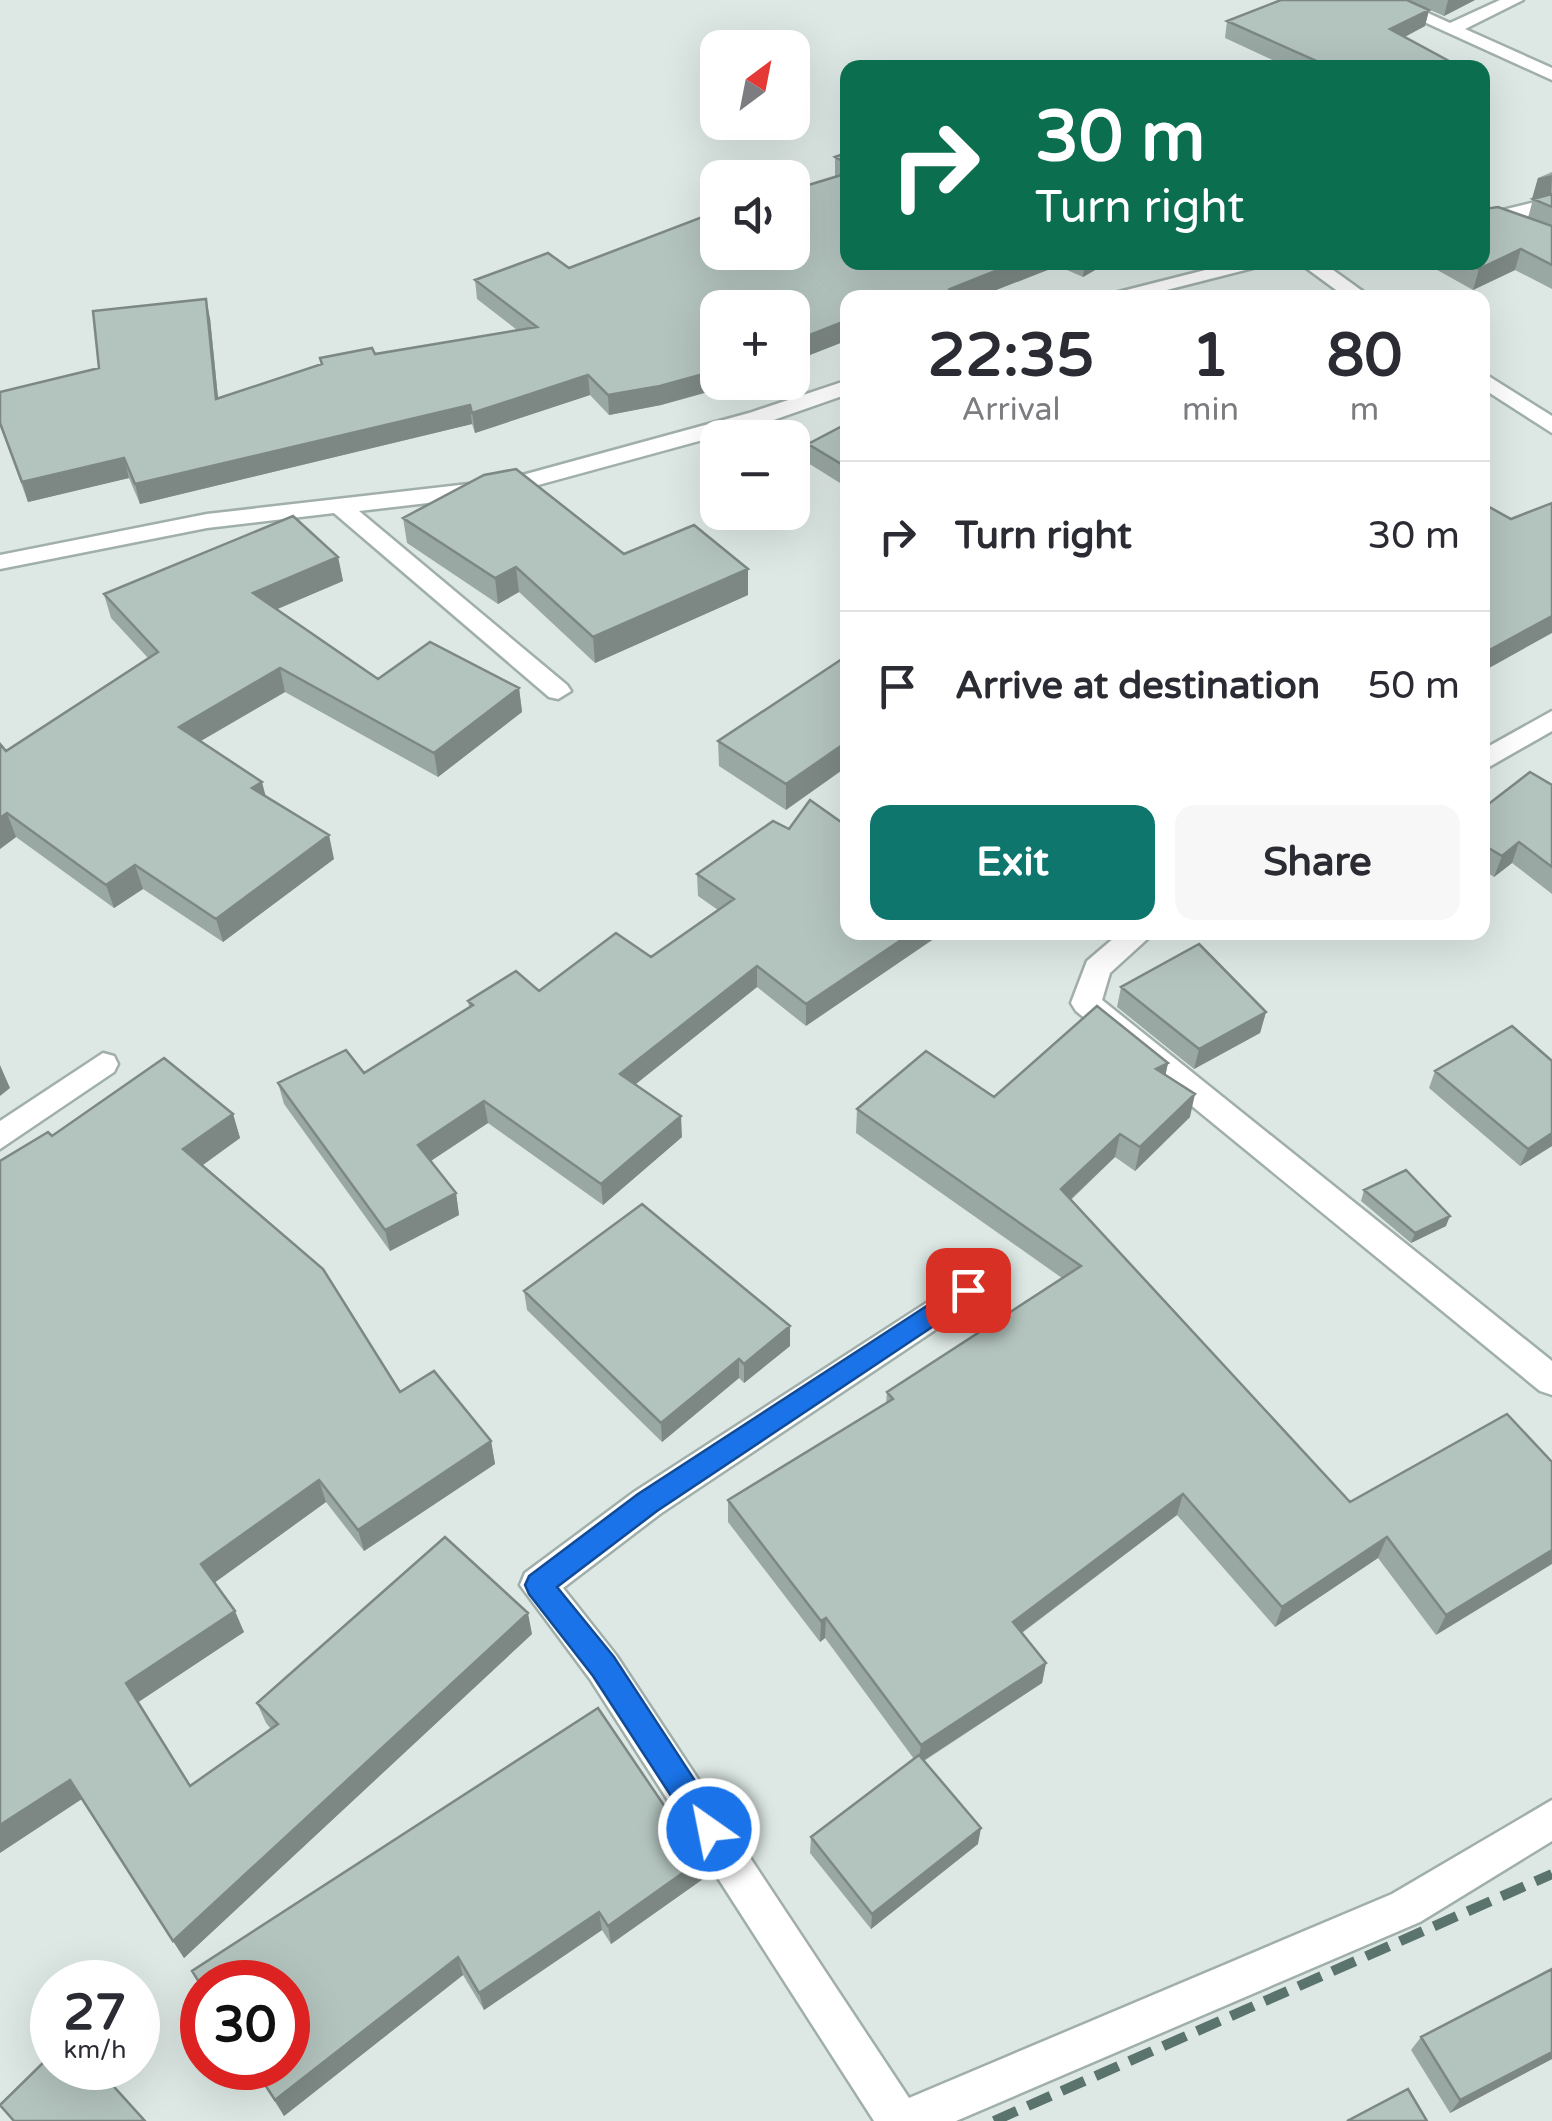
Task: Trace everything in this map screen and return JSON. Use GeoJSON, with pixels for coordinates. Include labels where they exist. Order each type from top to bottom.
{"type":"FeatureCollection","features":[{"type":"Feature","properties":{"kind":"street"},"geometry":{"type":"LineString","coordinates":[[1385,0],[1552,76]]}},
{"type":"Feature","properties":{"kind":"street"},"geometry":{"type":"LineString","coordinates":[[1451,29],[1514,0]]}},
{"type":"Feature","properties":{"kind":"street"},"geometry":{"type":"LineString","coordinates":[[1490,220],[1552,204]]}},
{"type":"Feature","properties":{"kind":"street"},"geometry":{"type":"LineString","coordinates":[[1490,220],[1523,230]]}},
{"type":"Feature","properties":{"kind":"street"},"geometry":{"type":"LineString","coordinates":[[1141,290],[1231,270]]}},
{"type":"Feature","properties":{"kind":"street"},"geometry":{"type":"LineString","coordinates":[[1320,270],[1350,290]]}},
{"type":"Feature","properties":{"kind":"street"},"geometry":{"type":"LineString","coordinates":[[1490,383],[1552,426]]}},
{"type":"Feature","properties":{"kind":"street"},"geometry":{"type":"LineString","coordinates":[[0,562],[208,521],[505,487],[757,418],[840,389]]}},
{"type":"Feature","properties":{"kind":"street"},"geometry":{"type":"LineString","coordinates":[[338,505],[558,691]]}},
{"type":"Feature","properties":{"kind":"street"},"geometry":{"type":"LineString","coordinates":[[1490,757],[1552,719]]}},
{"type":"Feature","properties":{"kind":"street"},"geometry":{"type":"LineString","coordinates":[[1131,940],[1097,968],[1086,1003],[1552,1381]]}},
{"type":"Feature","properties":{"kind":"street"},"geometry":{"type":"LineString","coordinates":[[0,1137],[103,1064]]}},
{"type":"Feature","properties":{"kind":"street"},"geometry":{"type":"LineString","coordinates":[[968,1290],[647,1503],[538,1585],[604,1666],[902,2121],[1406,1908],[1552,1819]]}},
{"type":"Feature","properties":{"kind":"building"},"geometry":{"type":"Polygon","coordinates":[[[1281,0],[1407,0],[1429,10],[1390,29],[1447,60],[1314,60],[1227,21],[1281,0]]]}},
{"type":"Feature","properties":{"kind":"building"},"geometry":{"type":"Polygon","coordinates":[[[840,175],[840,270],[998,270],[952,290],[840,290],[840,323],[810,335],[810,290],[700,290],[700,375],[608,395],[588,375],[472,413],[470,405],[135,484],[124,458],[22,482],[0,423],[0,392],[99,368],[93,311],[206,299],[216,399],[322,364],[320,358],[372,348],[375,354],[537,327],[475,280],[548,253],[569,268],[700,218],[700,270],[810,270],[810,185],[840,175]]]}},
{"type":"Feature","properties":{"kind":"building"},"geometry":{"type":"Polygon","coordinates":[[[1552,194],[1552,207],[1533,199],[1552,194]]]}},
{"type":"Feature","properties":{"kind":"building"},"geometry":{"type":"Polygon","coordinates":[[[1498,207],[1552,226],[1552,265],[1521,249],[1490,264],[1490,208],[1498,207]]]}},
{"type":"Feature","properties":{"kind":"building"},"geometry":{"type":"Polygon","coordinates":[[[840,427],[840,463],[810,445],[810,443],[840,427]]]}},
{"type":"Feature","properties":{"kind":"building"},"geometry":{"type":"Polygon","coordinates":[[[516,469],[624,554],[694,525],[748,569],[593,637],[516,567],[495,578],[403,518],[484,475],[516,469]]]}},
{"type":"Feature","properties":{"kind":"building"},"geometry":{"type":"Polygon","coordinates":[[[1552,503],[1552,616],[1490,650],[1490,507],[1511,519],[1552,503]]]}},
{"type":"Feature","properties":{"kind":"building"},"geometry":{"type":"Polygon","coordinates":[[[293,516],[338,557],[253,593],[378,679],[430,642],[519,688],[434,753],[280,668],[179,727],[262,782],[252,788],[329,835],[216,919],[135,865],[106,885],[7,813],[0,818],[0,744],[6,751],[158,652],[104,594],[293,516]]]}},
{"type":"Feature","properties":{"kind":"building"},"geometry":{"type":"Polygon","coordinates":[[[840,660],[840,747],[786,784],[718,741],[840,660]]]}},
{"type":"Feature","properties":{"kind":"building"},"geometry":{"type":"Polygon","coordinates":[[[1530,772],[1552,785],[1552,867],[1519,842],[1502,856],[1490,849],[1490,803],[1530,772]]]}},
{"type":"Feature","properties":{"kind":"building"},"geometry":{"type":"Polygon","coordinates":[[[810,800],[840,821],[840,940],[901,940],[806,1004],[757,966],[620,1074],[681,1116],[601,1184],[484,1101],[418,1145],[456,1193],[385,1230],[278,1083],[346,1050],[364,1073],[473,1005],[468,1001],[516,971],[539,991],[616,933],[651,957],[734,899],[697,874],[773,821],[789,829],[810,800]]]}},
{"type":"Feature","properties":{"kind":"building"},"geometry":{"type":"Polygon","coordinates":[[[1199,944],[1266,1012],[1199,1049],[1121,987],[1199,944]]]}},
{"type":"Feature","properties":{"kind":"building"},"geometry":{"type":"Polygon","coordinates":[[[1097,1006],[1168,1063],[1156,1069],[1195,1094],[1140,1147],[1120,1134],[1061,1189],[1350,1502],[1507,1414],[1552,1462],[1552,1550],[1446,1615],[1387,1537],[1282,1607],[1183,1494],[1013,1622],[1046,1663],[921,1745],[826,1618],[821,1621],[728,1500],[893,1399],[887,1392],[1081,1266],[857,1109],[926,1051],[994,1097],[1097,1006]]]}},
{"type":"Feature","properties":{"kind":"building"},"geometry":{"type":"Polygon","coordinates":[[[1512,1026],[1552,1061],[1552,1133],[1528,1149],[1435,1071],[1512,1026]]]}},
{"type":"Feature","properties":{"kind":"building"},"geometry":{"type":"Polygon","coordinates":[[[164,1058],[233,1114],[183,1149],[323,1269],[400,1392],[434,1371],[491,1441],[358,1530],[319,1480],[201,1564],[235,1611],[126,1683],[190,1786],[278,1724],[257,1703],[445,1537],[528,1613],[173,1941],[70,1780],[0,1825],[0,1161],[48,1132],[52,1136],[164,1058]]]}},
{"type":"Feature","properties":{"kind":"building"},"geometry":{"type":"Polygon","coordinates":[[[1406,1170],[1450,1216],[1415,1233],[1364,1190],[1406,1170]]]}},
{"type":"Feature","properties":{"kind":"building"},"geometry":{"type":"Polygon","coordinates":[[[642,1204],[790,1326],[744,1364],[739,1359],[661,1423],[524,1291],[642,1204]]]}},
{"type":"Feature","properties":{"kind":"building"},"geometry":{"type":"Polygon","coordinates":[[[598,1708],[701,1860],[608,1926],[599,1912],[479,1993],[458,1957],[310,2073],[310,1960],[209,1960],[598,1708]]]}},
{"type":"Feature","properties":{"kind":"building"},"geometry":{"type":"Polygon","coordinates":[[[919,1755],[981,1828],[872,1914],[811,1837],[919,1755]]]}},
{"type":"Feature","properties":{"kind":"building"},"geometry":{"type":"Polygon","coordinates":[[[1552,1969],[1552,2052],[1460,2100],[1421,2037],[1552,1969]]]}},
{"type":"Feature","properties":{"kind":"building"},"geometry":{"type":"Polygon","coordinates":[[[30,2076],[30,2090],[117,2090],[145,2121],[14,2121],[0,2105],[30,2076]]]}},
{"type":"Feature","properties":{"kind":"building"},"geometry":{"type":"Polygon","coordinates":[[[1408,2089],[1427,2121],[1347,2121],[1408,2089]]]}},
{"type":"Feature","properties":{"kind":"building"},"geometry":{"type":"Polygon","coordinates":[[[268,2090],[288,2090],[275,2100],[268,2090]]]}},
{"type":"Feature","properties":{"kind":"railway"},"geometry":{"type":"LineString","coordinates":[[994,2121],[1552,1874]]}},
{"type":"Feature","properties":{"kind":"route"},"geometry":{"type":"LineString","coordinates":[[709,1829],[604,1666],[538,1585],[647,1503],[968,1290]]}}]}
